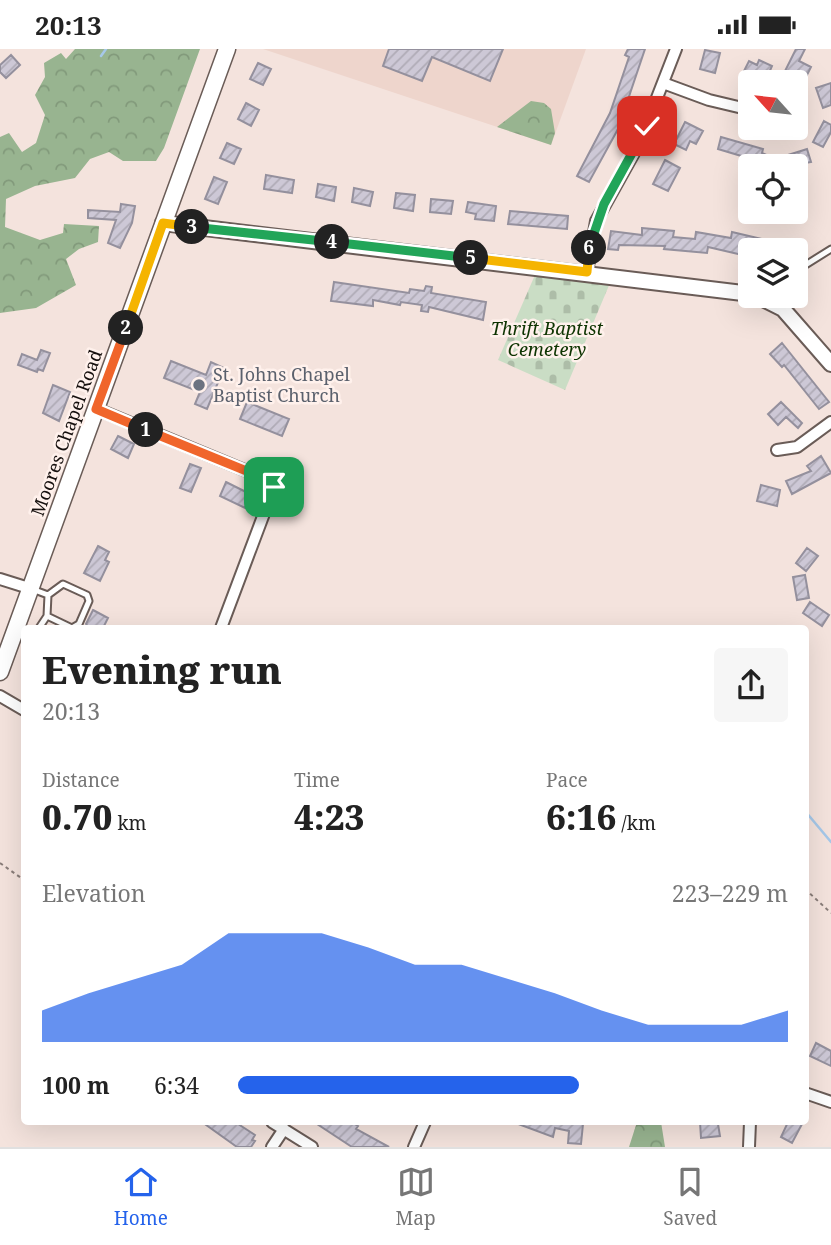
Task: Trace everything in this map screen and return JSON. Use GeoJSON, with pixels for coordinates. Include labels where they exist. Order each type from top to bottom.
{"type":"FeatureCollection","features":[{"type":"Feature","properties":{"kind":"main road","name":"Moores Chapel Road"},"geometry":{"type":"LineString","coordinates":[[22,625],[32,589],[96,409],[227,49]]}},
{"type":"Feature","properties":{"kind":"main road","name":"Moores Chapel Road"},"geometry":{"type":"LineString","coordinates":[[0,672],[19,636]]}},
{"type":"Feature","properties":{"kind":"street"},"geometry":{"type":"LineString","coordinates":[[587,272],[596,221],[639,144],[676,49]]}},
{"type":"Feature","properties":{"kind":"street"},"geometry":{"type":"LineString","coordinates":[[663,83],[709,100],[738,107]]}},
{"type":"Feature","properties":{"kind":"street"},"geometry":{"type":"LineString","coordinates":[[163,223],[587,272],[738,293]]}},
{"type":"Feature","properties":{"kind":"street"},"geometry":{"type":"LineString","coordinates":[[777,308],[800,325],[831,364]]}},
{"type":"Feature","properties":{"kind":"street"},"geometry":{"type":"LineString","coordinates":[[96,409],[261,477],[274,487],[222,625]]}},
{"type":"Feature","properties":{"kind":"street"},"geometry":{"type":"LineString","coordinates":[[777,450],[797,447],[831,422]]}},
{"type":"Feature","properties":{"kind":"street"},"geometry":{"type":"LineString","coordinates":[[0,579],[32,589]]}},
{"type":"Feature","properties":{"kind":"street"},"geometry":{"type":"LineString","coordinates":[[0,696],[21,708]]}},
{"type":"Feature","properties":{"kind":"street"},"geometry":{"type":"LineString","coordinates":[[809,1094],[831,1102]]}},
{"type":"Feature","properties":{"kind":"street"},"geometry":{"type":"LineString","coordinates":[[277,1125],[312,1147]]}},
{"type":"Feature","properties":{"kind":"street"},"geometry":{"type":"LineString","coordinates":[[414,1147],[424,1125]]}},
{"type":"Feature","properties":{"kind":"street"},"geometry":{"type":"LineString","coordinates":[[749,1147],[750,1125]]}},
{"type":"Feature","properties":{"kind":"street"},"geometry":{"type":"LineString","coordinates":[[272,1147],[284,1129]]}},
{"type":"Feature","properties":{"kind":"lane"},"geometry":{"type":"LineString","coordinates":[[808,263],[831,249]]}},
{"type":"Feature","properties":{"kind":"lane"},"geometry":{"type":"LineString","coordinates":[[48,595],[63,584],[87,595],[89,601],[77,625]]}},
{"type":"Feature","properties":{"kind":"lane"},"geometry":{"type":"LineString","coordinates":[[32,589],[48,595]]}},
{"type":"Feature","properties":{"kind":"lane"},"geometry":{"type":"LineString","coordinates":[[41,625],[47,617],[48,595]]}},
{"type":"Feature","properties":{"kind":"lane"},"geometry":{"type":"LineString","coordinates":[[47,617],[65,625]]}},
{"type":"Feature","properties":{"kind":"path"},"geometry":{"type":"LineString","coordinates":[[0,863],[21,878]]}},
{"type":"Feature","properties":{"kind":"path"},"geometry":{"type":"LineString","coordinates":[[809,893],[831,913]]}},
{"type":"Feature","properties":{"kind":"shaded area"},"geometry":{"type":"Polygon","coordinates":[[[263,49],[586,49],[551,145],[263,49]]]}},
{"type":"Feature","properties":{"kind":"green space"},"geometry":{"type":"Polygon","coordinates":[[[75,49],[200,49],[164,148],[156,161],[123,161],[109,152],[90,159],[75,178],[35,186],[6,199],[5,227],[40,240],[63,233],[64,224],[99,226],[98,242],[79,249],[66,259],[76,285],[36,308],[0,313],[0,137],[9,133],[22,152],[36,143],[45,115],[35,95],[45,77],[44,63],[61,53],[66,59],[75,49]]]}},
{"type":"Feature","properties":{"kind":"green space"},"geometry":{"type":"Polygon","coordinates":[[[531,101],[544,103],[551,109],[555,133],[551,145],[497,127],[531,101]]]}},
{"type":"Feature","properties":{"kind":"green space","name":"Thrift Baptist Cemetery"},"geometry":{"type":"Polygon","coordinates":[[[535,275],[610,283],[565,390],[498,360],[535,275]]]}},
{"type":"Feature","properties":{"kind":"green space"},"geometry":{"type":"Polygon","coordinates":[[[636,1125],[661,1125],[665,1147],[629,1147],[636,1125]]]}},
{"type":"Feature","properties":{"kind":"building"},"geometry":{"type":"Polygon","coordinates":[[[389,49],[503,49],[490,81],[432,57],[422,81],[383,66],[389,49]]]}},
{"type":"Feature","properties":{"kind":"building"},"geometry":{"type":"Polygon","coordinates":[[[628,49],[645,49],[618,129],[589,182],[577,176],[610,113],[629,57],[625,55],[628,49]]]}},
{"type":"Feature","properties":{"kind":"building"},"geometry":{"type":"Polygon","coordinates":[[[796,49],[805,49],[799,61],[811,67],[808,73],[808,70],[786,70],[796,49]]]}},
{"type":"Feature","properties":{"kind":"building"},"geometry":{"type":"Polygon","coordinates":[[[705,50],[720,53],[715,73],[700,69],[705,50]]]}},
{"type":"Feature","properties":{"kind":"building"},"geometry":{"type":"Polygon","coordinates":[[[11,55],[20,65],[6,78],[0,72],[0,65],[11,55]]]}},
{"type":"Feature","properties":{"kind":"building"},"geometry":{"type":"Polygon","coordinates":[[[759,60],[772,66],[770,70],[744,70],[749,61],[757,65],[759,60]]]}},
{"type":"Feature","properties":{"kind":"building"},"geometry":{"type":"Polygon","coordinates":[[[258,63],[271,69],[263,85],[250,79],[258,63]]]}},
{"type":"Feature","properties":{"kind":"building"},"geometry":{"type":"Polygon","coordinates":[[[831,83],[831,105],[823,108],[816,88],[831,83]]]}},
{"type":"Feature","properties":{"kind":"building"},"geometry":{"type":"Polygon","coordinates":[[[246,103],[259,110],[251,126],[238,119],[246,103]]]}},
{"type":"Feature","properties":{"kind":"building"},"geometry":{"type":"Polygon","coordinates":[[[824,121],[831,125],[831,132],[823,147],[813,142],[824,121]]]}},
{"type":"Feature","properties":{"kind":"building"},"geometry":{"type":"Polygon","coordinates":[[[685,122],[703,131],[696,144],[690,141],[686,150],[674,144],[685,122]]]}},
{"type":"Feature","properties":{"kind":"building"},"geometry":{"type":"Polygon","coordinates":[[[721,137],[763,149],[764,154],[738,155],[718,149],[721,137]]]}},
{"type":"Feature","properties":{"kind":"building"},"geometry":{"type":"Polygon","coordinates":[[[227,143],[241,149],[234,164],[220,158],[227,143]]]}},
{"type":"Feature","properties":{"kind":"building"},"geometry":{"type":"Polygon","coordinates":[[[807,149],[811,162],[808,163],[808,154],[791,154],[807,149]]]}},
{"type":"Feature","properties":{"kind":"building"},"geometry":{"type":"Polygon","coordinates":[[[665,160],[680,168],[668,191],[653,184],[665,160]]]}},
{"type":"Feature","properties":{"kind":"building"},"geometry":{"type":"Polygon","coordinates":[[[266,175],[294,180],[292,193],[264,189],[266,175]]]}},
{"type":"Feature","properties":{"kind":"building"},"geometry":{"type":"Polygon","coordinates":[[[214,177],[227,182],[218,204],[205,199],[214,177]]]}},
{"type":"Feature","properties":{"kind":"building"},"geometry":{"type":"Polygon","coordinates":[[[318,184],[336,187],[334,201],[316,197],[318,184]]]}},
{"type":"Feature","properties":{"kind":"building"},"geometry":{"type":"Polygon","coordinates":[[[354,188],[373,192],[370,206],[352,202],[354,188]]]}},
{"type":"Feature","properties":{"kind":"building"},"geometry":{"type":"Polygon","coordinates":[[[396,193],[415,195],[413,211],[394,208],[396,193]]]}},
{"type":"Feature","properties":{"kind":"building"},"geometry":{"type":"Polygon","coordinates":[[[431,199],[453,201],[451,214],[430,212],[431,199]]]}},
{"type":"Feature","properties":{"kind":"building"},"geometry":{"type":"Polygon","coordinates":[[[468,202],[496,206],[494,221],[475,219],[476,214],[466,212],[468,202]]]}},
{"type":"Feature","properties":{"kind":"building"},"geometry":{"type":"Polygon","coordinates":[[[121,204],[135,206],[132,223],[120,248],[108,243],[116,220],[88,218],[88,210],[120,212],[121,204]]]}},
{"type":"Feature","properties":{"kind":"building"},"geometry":{"type":"Polygon","coordinates":[[[510,211],[568,216],[567,229],[508,224],[510,211]]]}},
{"type":"Feature","properties":{"kind":"building"},"geometry":{"type":"Polygon","coordinates":[[[642,228],[674,231],[673,237],[695,239],[696,232],[731,238],[732,232],[758,238],[738,238],[738,254],[708,247],[707,253],[664,249],[665,246],[619,245],[618,250],[608,249],[611,231],[642,235],[642,228]]]}},
{"type":"Feature","properties":{"kind":"building"},"geometry":{"type":"Polygon","coordinates":[[[334,282],[409,293],[410,289],[424,291],[426,286],[432,287],[431,293],[486,302],[483,320],[429,307],[428,312],[421,311],[422,305],[401,302],[400,305],[373,300],[373,306],[331,301],[334,282]]]}},
{"type":"Feature","properties":{"kind":"building"},"geometry":{"type":"Polygon","coordinates":[[[782,343],[829,402],[819,409],[784,365],[782,367],[770,354],[782,343]]]}},
{"type":"Feature","properties":{"kind":"building"},"geometry":{"type":"Polygon","coordinates":[[[41,350],[50,353],[43,371],[38,369],[37,372],[18,365],[22,354],[37,360],[41,350]]]}},
{"type":"Feature","properties":{"kind":"building","name":"St. Johns Chapel Baptist Church"},"geometry":{"type":"Polygon","coordinates":[[[171,361],[206,375],[211,362],[224,368],[207,409],[195,404],[200,392],[164,378],[171,361]]]}},
{"type":"Feature","properties":{"kind":"building"},"geometry":{"type":"Polygon","coordinates":[[[53,385],[70,392],[59,421],[43,413],[53,385]]]}},
{"type":"Feature","properties":{"kind":"building"},"geometry":{"type":"Polygon","coordinates":[[[247,402],[289,419],[282,436],[240,419],[247,402]]]}},
{"type":"Feature","properties":{"kind":"building"},"geometry":{"type":"Polygon","coordinates":[[[781,402],[802,423],[798,428],[786,417],[778,425],[768,414],[781,402]]]}},
{"type":"Feature","properties":{"kind":"building"},"geometry":{"type":"Polygon","coordinates":[[[118,436],[134,444],[128,458],[111,449],[118,436]]]}},
{"type":"Feature","properties":{"kind":"building"},"geometry":{"type":"Polygon","coordinates":[[[821,456],[831,473],[792,494],[786,481],[811,471],[807,466],[821,456]]]}},
{"type":"Feature","properties":{"kind":"building"},"geometry":{"type":"Polygon","coordinates":[[[190,464],[201,468],[191,492],[180,488],[190,464]]]}},
{"type":"Feature","properties":{"kind":"building"},"geometry":{"type":"Polygon","coordinates":[[[226,482],[252,495],[245,508],[220,496],[226,482]]]}},
{"type":"Feature","properties":{"kind":"building"},"geometry":{"type":"Polygon","coordinates":[[[761,485],[780,490],[777,506],[757,501],[761,485]]]}},
{"type":"Feature","properties":{"kind":"building"},"geometry":{"type":"Polygon","coordinates":[[[98,546],[109,552],[105,560],[109,562],[100,581],[84,573],[98,546]]]}},
{"type":"Feature","properties":{"kind":"building"},"geometry":{"type":"Polygon","coordinates":[[[807,548],[818,556],[806,571],[796,563],[807,548]]]}},
{"type":"Feature","properties":{"kind":"building"},"geometry":{"type":"Polygon","coordinates":[[[805,575],[809,598],[797,600],[793,577],[805,575]]]}},
{"type":"Feature","properties":{"kind":"building"},"geometry":{"type":"Polygon","coordinates":[[[810,602],[829,615],[822,626],[803,613],[810,602]]]}},
{"type":"Feature","properties":{"kind":"building"},"geometry":{"type":"Polygon","coordinates":[[[93,610],[108,618],[104,625],[86,624],[93,610]]]}},
{"type":"Feature","properties":{"kind":"building"},"geometry":{"type":"Polygon","coordinates":[[[816,1043],[831,1051],[831,1066],[810,1056],[816,1043]]]}},
{"type":"Feature","properties":{"kind":"building"},"geometry":{"type":"Polygon","coordinates":[[[206,1125],[240,1125],[255,1135],[251,1147],[237,1147],[206,1125]]]}},
{"type":"Feature","properties":{"kind":"building"},"geometry":{"type":"Polygon","coordinates":[[[319,1125],[356,1125],[356,1129],[389,1147],[352,1147],[319,1125]]]}},
{"type":"Feature","properties":{"kind":"building"},"geometry":{"type":"Polygon","coordinates":[[[521,1125],[583,1125],[581,1144],[568,1143],[569,1131],[555,1128],[553,1137],[521,1125]]]}},
{"type":"Feature","properties":{"kind":"building"},"geometry":{"type":"Polygon","coordinates":[[[700,1125],[718,1125],[720,1136],[701,1138],[700,1125]]]}},
{"type":"Feature","properties":{"kind":"building"},"geometry":{"type":"Polygon","coordinates":[[[787,1125],[801,1125],[792,1143],[781,1137],[787,1125]]]}},
{"type":"Feature","properties":{"kind":"waterway"},"geometry":{"type":"LineString","coordinates":[[101,56],[106,49]]}},
{"type":"Feature","properties":{"kind":"waterway"},"geometry":{"type":"LineString","coordinates":[[809,816],[831,842]]}},
{"type":"Feature","properties":{"kind":"place","name":"St. Johns Chapel Baptist Church"},"geometry":{"type":"Point","coordinates":[199,385]}},
{"type":"Feature","properties":{"kind":"route"},"geometry":{"type":"LineString","coordinates":[[274,487],[261,477],[96,409],[163,223],[587,272],[591,235],[596,221],[647,126]]}}]}
